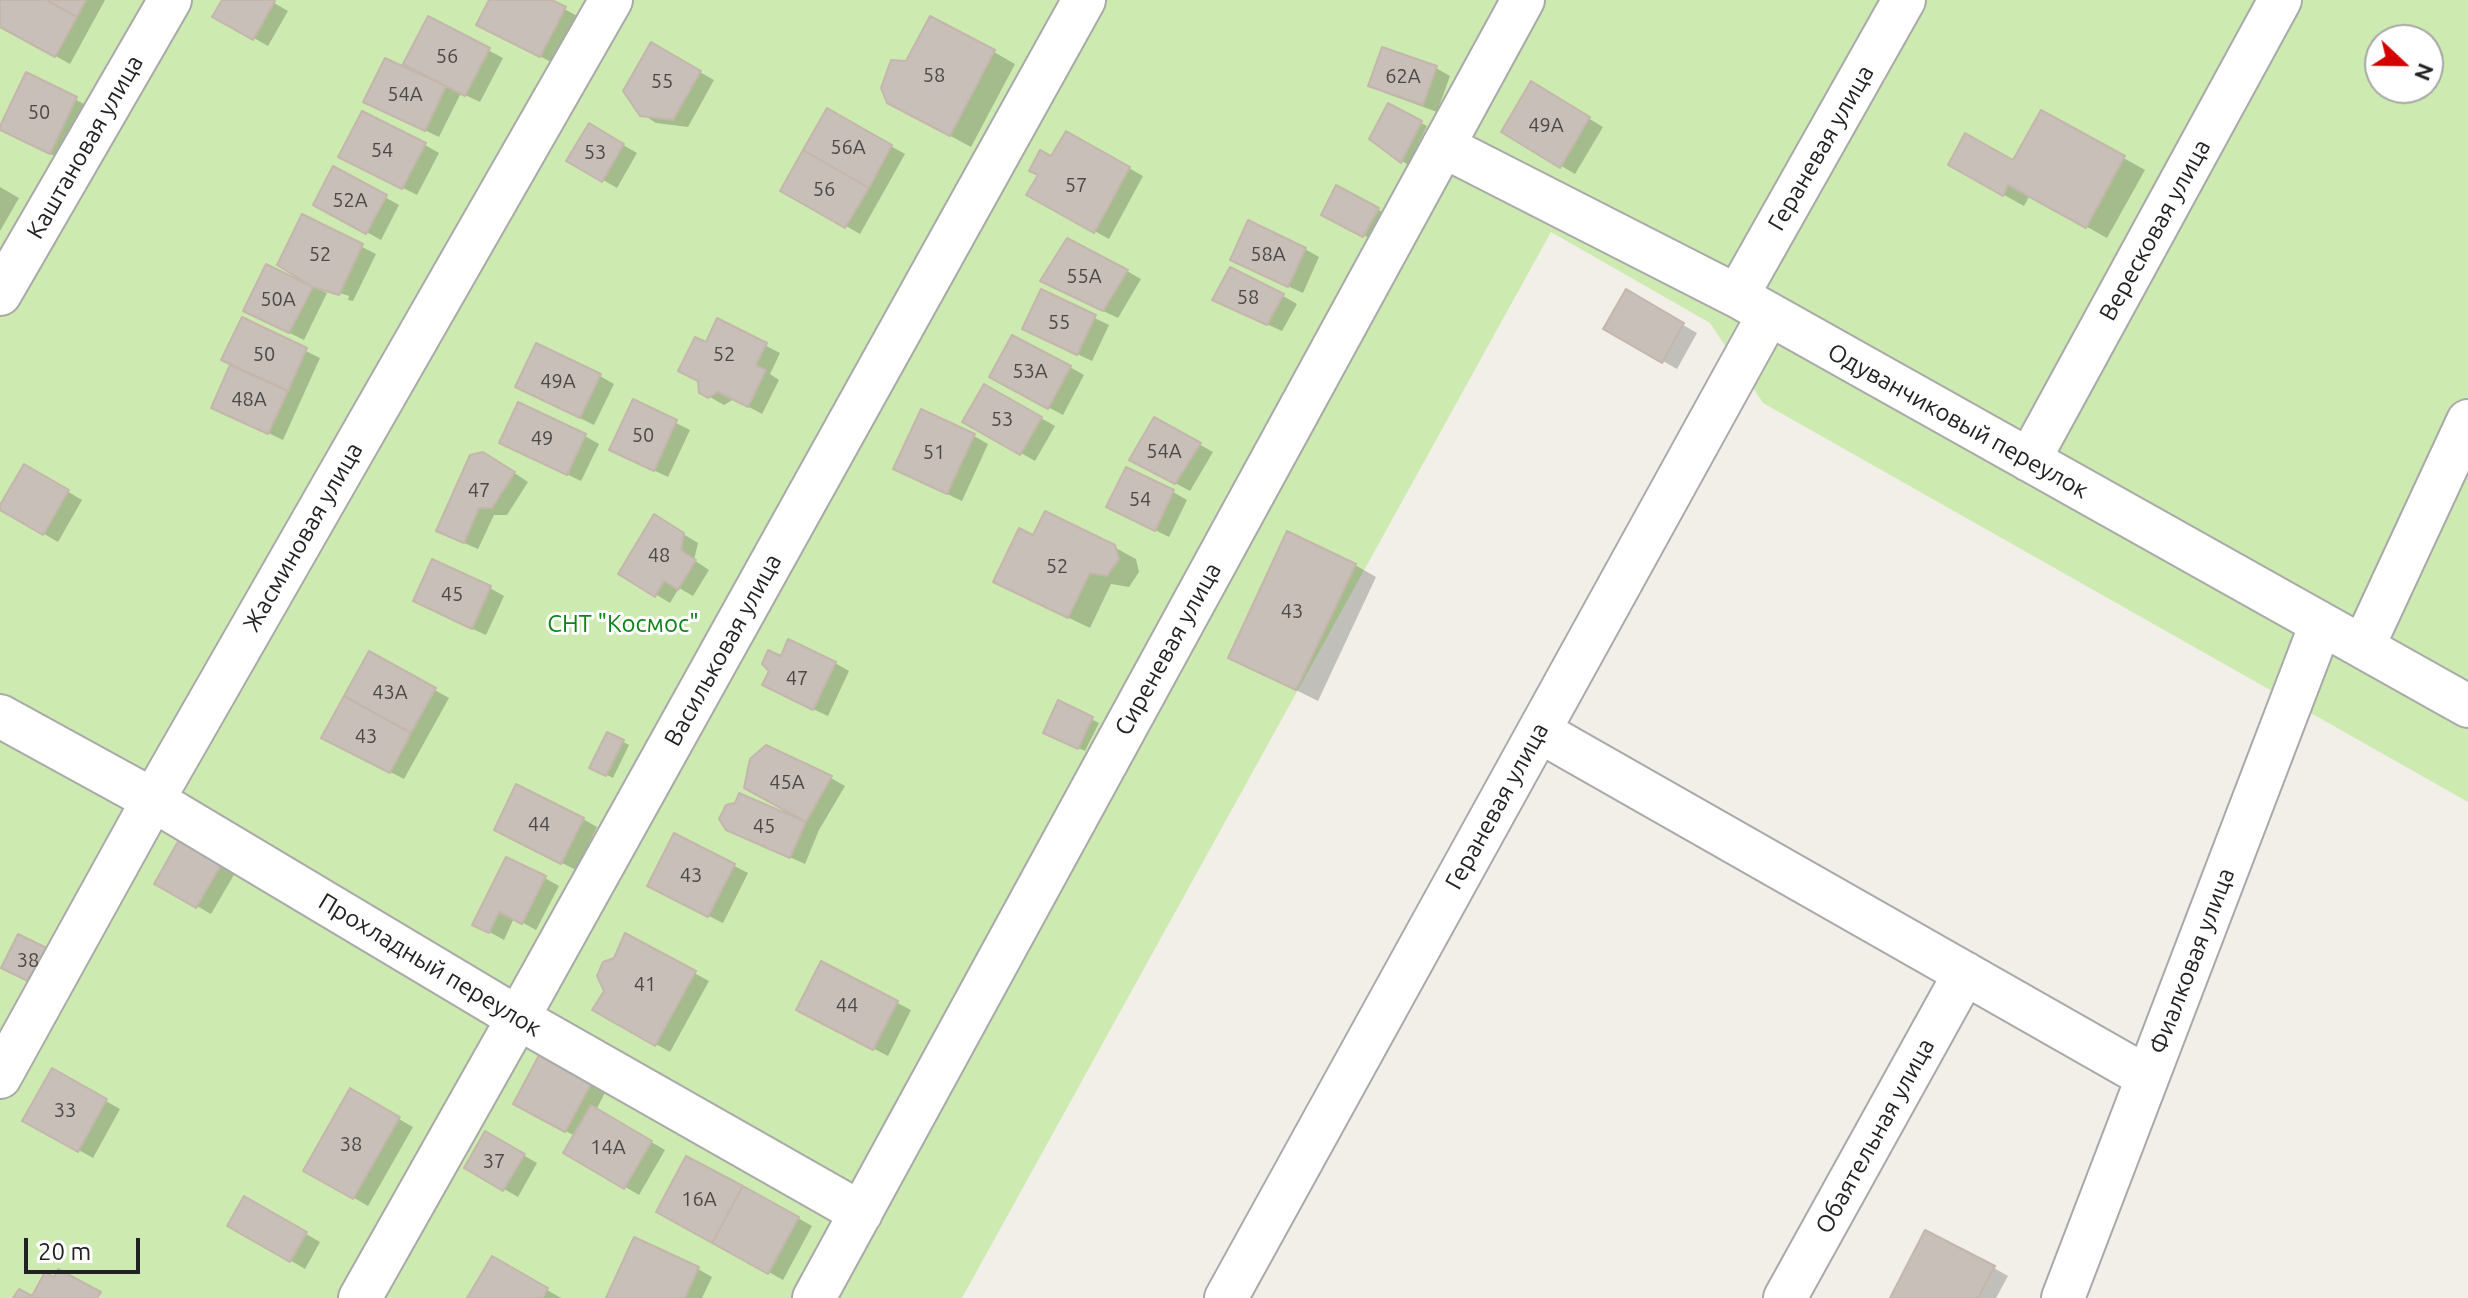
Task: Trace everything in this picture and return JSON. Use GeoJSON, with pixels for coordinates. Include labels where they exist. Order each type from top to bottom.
{"type":"FeatureCollection","features":[{"type":"Feature","properties":{"kind":"lane","name":"Каштановая улица"},"geometry":{"type":"LineString","coordinates":[[0,294],[170,0]]}},
{"type":"Feature","properties":{"kind":"lane","name":"Жасминовая улица"},"geometry":{"type":"LineString","coordinates":[[0,1077],[153,800],[611,0]]}},
{"type":"Feature","properties":{"kind":"lane","name":"Васильковая улица"},"geometry":{"type":"LineString","coordinates":[[360,1298],[1084,0]]}},
{"type":"Feature","properties":{"kind":"lane","name":"Сиреневая улица"},"geometry":{"type":"LineString","coordinates":[[814,1298],[1523,0]]}},
{"type":"Feature","properties":{"kind":"lane","name":"Гераневая улица"},"geometry":{"type":"LineString","coordinates":[[1226,1298],[1539,731],[1904,0]]}},
{"type":"Feature","properties":{"kind":"lane","name":"Вересковая улица"},"geometry":{"type":"LineString","coordinates":[[2029,460],[2280,0]]}},
{"type":"Feature","properties":{"kind":"lane","name":"Одуванчиковый переулок"},"geometry":{"type":"LineString","coordinates":[[1443,146],[1753,305],[2468,706]]}},
{"type":"Feature","properties":{"kind":"lane"},"geometry":{"type":"LineString","coordinates":[[2363,647],[2468,421]]}},
{"type":"Feature","properties":{"kind":"lane","name":"Фиалковая улица"},"geometry":{"type":"LineString","coordinates":[[2063,1298],[2321,624]]}},
{"type":"Feature","properties":{"kind":"lane","name":"Прохладный переулок"},"geometry":{"type":"LineString","coordinates":[[0,716],[153,800],[518,1018],[861,1213]]}},
{"type":"Feature","properties":{"kind":"lane"},"geometry":{"type":"LineString","coordinates":[[1539,731],[2147,1077]]}},
{"type":"Feature","properties":{"kind":"lane","name":"Обаятельная улица"},"geometry":{"type":"LineString","coordinates":[[1785,1298],[1965,973]]}},
{"type":"Feature","properties":{"kind":"green space","name":"СНТ \"Космос\""},"geometry":{"type":"Polygon","coordinates":[[[0,0],[2468,0],[2468,802],[1763,403],[1710,323],[1551,232],[962,1298],[0,1298],[0,0]]]}},
{"type":"Feature","properties":{"kind":"building"},"geometry":{"type":"Polygon","coordinates":[[[0,0],[46,0],[77,17],[55,57],[0,27],[0,0]]]}},
{"type":"Feature","properties":{"kind":"building"},"geometry":{"type":"Polygon","coordinates":[[[46,0],[86,0],[77,17],[46,0]]]}},
{"type":"Feature","properties":{"kind":"building"},"geometry":{"type":"Polygon","coordinates":[[[222,0],[275,1],[253,40],[212,17],[222,0]]]}},
{"type":"Feature","properties":{"kind":"building"},"geometry":{"type":"Polygon","coordinates":[[[489,0],[552,0],[566,7],[540,57],[476,25],[489,0]]]}},
{"type":"Feature","properties":{"kind":"building"},"geometry":{"type":"Polygon","coordinates":[[[428,16],[490,48],[465,96],[403,64],[428,16]]]}},
{"type":"Feature","properties":{"kind":"building"},"geometry":{"type":"Polygon","coordinates":[[[930,16],[995,50],[950,136],[887,103],[881,88],[891,60],[906,61],[930,16]]]}},
{"type":"Feature","properties":{"kind":"building"},"geometry":{"type":"Polygon","coordinates":[[[651,42],[701,71],[673,120],[640,116],[623,91],[651,42]]]}},
{"type":"Feature","properties":{"kind":"building"},"geometry":{"type":"Polygon","coordinates":[[[1382,47],[1437,66],[1423,105],[1368,86],[1382,47]]]}},
{"type":"Feature","properties":{"kind":"building"},"geometry":{"type":"Polygon","coordinates":[[[385,58],[446,86],[425,131],[363,102],[385,58]]]}},
{"type":"Feature","properties":{"kind":"building"},"geometry":{"type":"Polygon","coordinates":[[[26,72],[77,97],[50,154],[0,130],[26,72]]]}},
{"type":"Feature","properties":{"kind":"building"},"geometry":{"type":"Polygon","coordinates":[[[1531,81],[1590,117],[1560,168],[1501,132],[1531,81]]]}},
{"type":"Feature","properties":{"kind":"building"},"geometry":{"type":"Polygon","coordinates":[[[1388,103],[1422,121],[1401,163],[1369,139],[1388,103]]]}},
{"type":"Feature","properties":{"kind":"building"},"geometry":{"type":"Polygon","coordinates":[[[827,108],[892,145],[869,188],[803,150],[827,108]]]}},
{"type":"Feature","properties":{"kind":"building"},"geometry":{"type":"Polygon","coordinates":[[[2041,110],[2125,156],[2086,228],[2008,185],[2003,196],[1948,165],[1965,133],[2013,160],[2041,110]]]}},
{"type":"Feature","properties":{"kind":"building"},"geometry":{"type":"Polygon","coordinates":[[[362,111],[426,143],[402,189],[338,157],[362,111]]]}},
{"type":"Feature","properties":{"kind":"building"},"geometry":{"type":"Polygon","coordinates":[[[589,123],[624,144],[602,182],[566,161],[589,123]]]}},
{"type":"Feature","properties":{"kind":"building"},"geometry":{"type":"Polygon","coordinates":[[[1066,131],[1130,167],[1094,233],[1026,195],[1038,175],[1029,171],[1040,150],[1051,156],[1066,131]]]}},
{"type":"Feature","properties":{"kind":"building"},"geometry":{"type":"Polygon","coordinates":[[[803,150],[869,188],[845,228],[780,191],[803,150]]]}},
{"type":"Feature","properties":{"kind":"building"},"geometry":{"type":"Polygon","coordinates":[[[333,166],[387,195],[366,234],[313,205],[333,166]]]}},
{"type":"Feature","properties":{"kind":"building"},"geometry":{"type":"Polygon","coordinates":[[[1336,185],[1379,208],[1363,237],[1321,215],[1336,185]]]}},
{"type":"Feature","properties":{"kind":"building"},"geometry":{"type":"Polygon","coordinates":[[[302,214],[363,244],[339,295],[313,287],[277,265],[302,214]]]}},
{"type":"Feature","properties":{"kind":"building"},"geometry":{"type":"Polygon","coordinates":[[[1248,220],[1306,248],[1288,287],[1230,260],[1248,220]]]}},
{"type":"Feature","properties":{"kind":"building"},"geometry":{"type":"Polygon","coordinates":[[[1067,238],[1128,270],[1103,311],[1040,281],[1067,238]]]}},
{"type":"Feature","properties":{"kind":"building"},"geometry":{"type":"Polygon","coordinates":[[[266,264],[313,287],[289,333],[243,311],[266,264]]]}},
{"type":"Feature","properties":{"kind":"building"},"geometry":{"type":"Polygon","coordinates":[[[1230,267],[1284,294],[1267,325],[1212,300],[1230,267]]]}},
{"type":"Feature","properties":{"kind":"building"},"geometry":{"type":"Polygon","coordinates":[[[1041,289],[1096,315],[1077,355],[1022,329],[1041,289]]]}},
{"type":"Feature","properties":{"kind":"building"},"geometry":{"type":"Polygon","coordinates":[[[1626,289],[1684,323],[1662,363],[1603,329],[1626,289]]]}},
{"type":"Feature","properties":{"kind":"building"},"geometry":{"type":"Polygon","coordinates":[[[242,317],[307,348],[288,391],[221,360],[242,317]]]}},
{"type":"Feature","properties":{"kind":"building"},"geometry":{"type":"Polygon","coordinates":[[[717,318],[767,343],[756,365],[766,370],[748,407],[718,392],[708,398],[699,393],[698,381],[678,371],[695,337],[706,342],[717,318]]]}},
{"type":"Feature","properties":{"kind":"building"},"geometry":{"type":"Polygon","coordinates":[[[1012,335],[1071,366],[1048,409],[989,377],[1012,335]]]}},
{"type":"Feature","properties":{"kind":"building"},"geometry":{"type":"Polygon","coordinates":[[[536,343],[601,374],[580,418],[515,387],[536,343]]]}},
{"type":"Feature","properties":{"kind":"building"},"geometry":{"type":"Polygon","coordinates":[[[230,365],[288,391],[268,434],[211,408],[230,365]]]}},
{"type":"Feature","properties":{"kind":"building"},"geometry":{"type":"Polygon","coordinates":[[[984,384],[1042,417],[1020,455],[962,422],[984,384]]]}},
{"type":"Feature","properties":{"kind":"building"},"geometry":{"type":"Polygon","coordinates":[[[633,399],[677,420],[654,471],[609,450],[633,399]]]}},
{"type":"Feature","properties":{"kind":"building"},"geometry":{"type":"Polygon","coordinates":[[[518,402],[586,434],[567,475],[499,443],[518,402]]]}},
{"type":"Feature","properties":{"kind":"building"},"geometry":{"type":"Polygon","coordinates":[[[921,409],[975,434],[947,494],[893,469],[921,409]]]}},
{"type":"Feature","properties":{"kind":"building"},"geometry":{"type":"Polygon","coordinates":[[[1154,417],[1201,443],[1175,484],[1129,460],[1154,417]]]}},
{"type":"Feature","properties":{"kind":"building"},"geometry":{"type":"Polygon","coordinates":[[[483,452],[515,472],[492,508],[479,508],[464,543],[436,531],[470,455],[483,452]]]}},
{"type":"Feature","properties":{"kind":"building"},"geometry":{"type":"Polygon","coordinates":[[[24,464],[69,490],[43,535],[0,510],[24,464]]]}},
{"type":"Feature","properties":{"kind":"building"},"geometry":{"type":"Polygon","coordinates":[[[1126,467],[1174,490],[1155,531],[1106,507],[1126,467]]]}},
{"type":"Feature","properties":{"kind":"building"},"geometry":{"type":"Polygon","coordinates":[[[1045,511],[1115,545],[1119,559],[1107,576],[1090,573],[1068,618],[993,582],[1019,528],[1033,535],[1045,511]]]}},
{"type":"Feature","properties":{"kind":"building"},"geometry":{"type":"Polygon","coordinates":[[[654,514],[684,533],[681,550],[696,560],[678,590],[664,581],[655,597],[618,574],[654,514]]]}},
{"type":"Feature","properties":{"kind":"building"},"geometry":{"type":"Polygon","coordinates":[[[1287,531],[1356,564],[1296,690],[1228,658],[1287,531]]]}},
{"type":"Feature","properties":{"kind":"building"},"geometry":{"type":"Polygon","coordinates":[[[432,559],[491,586],[472,629],[413,601],[432,559]]]}},
{"type":"Feature","properties":{"kind":"building"},"geometry":{"type":"Polygon","coordinates":[[[788,639],[836,662],[813,710],[762,685],[769,671],[762,664],[768,650],[781,656],[788,639]]]}},
{"type":"Feature","properties":{"kind":"building"},"geometry":{"type":"Polygon","coordinates":[[[369,651],[436,688],[411,733],[344,696],[369,651]]]}},
{"type":"Feature","properties":{"kind":"building"},"geometry":{"type":"Polygon","coordinates":[[[344,696],[411,733],[390,773],[321,738],[344,696]]]}},
{"type":"Feature","properties":{"kind":"building"},"geometry":{"type":"Polygon","coordinates":[[[1058,700],[1093,717],[1078,749],[1043,733],[1058,700]]]}},
{"type":"Feature","properties":{"kind":"building"},"geometry":{"type":"Polygon","coordinates":[[[607,732],[624,740],[606,776],[589,768],[607,732]]]}},
{"type":"Feature","properties":{"kind":"building"},"geometry":{"type":"Polygon","coordinates":[[[766,745],[832,776],[806,822],[744,788],[750,759],[766,745]]]}},
{"type":"Feature","properties":{"kind":"building"},"geometry":{"type":"Polygon","coordinates":[[[516,784],[584,818],[561,864],[494,830],[516,784]]]}},
{"type":"Feature","properties":{"kind":"building"},"geometry":{"type":"Polygon","coordinates":[[[739,793],[806,822],[790,858],[726,830],[719,819],[726,805],[735,803],[739,793]]]}},
{"type":"Feature","properties":{"kind":"building"},"geometry":{"type":"Polygon","coordinates":[[[189,822],[232,846],[196,908],[154,884],[189,822]]]}},
{"type":"Feature","properties":{"kind":"building"},"geometry":{"type":"Polygon","coordinates":[[[674,833],[735,864],[708,917],[647,886],[674,833]]]}},
{"type":"Feature","properties":{"kind":"building"},"geometry":{"type":"Polygon","coordinates":[[[506,857],[546,876],[522,924],[499,912],[489,933],[472,925],[506,857]]]}},
{"type":"Feature","properties":{"kind":"building"},"geometry":{"type":"Polygon","coordinates":[[[625,933],[696,971],[655,1046],[592,1010],[604,991],[597,976],[603,962],[614,958],[625,933]]]}},
{"type":"Feature","properties":{"kind":"building"},"geometry":{"type":"Polygon","coordinates":[[[18,934],[55,952],[38,986],[1,968],[18,934]]]}},
{"type":"Feature","properties":{"kind":"building"},"geometry":{"type":"Polygon","coordinates":[[[821,961],[898,1001],[873,1050],[796,1010],[821,961]]]}},
{"type":"Feature","properties":{"kind":"building"},"geometry":{"type":"Polygon","coordinates":[[[544,1046],[597,1073],[565,1132],[513,1104],[544,1046]]]}},
{"type":"Feature","properties":{"kind":"building"},"geometry":{"type":"Polygon","coordinates":[[[52,1068],[107,1099],[78,1152],[22,1121],[52,1068]]]}},
{"type":"Feature","properties":{"kind":"building"},"geometry":{"type":"Polygon","coordinates":[[[350,1088],[400,1117],[353,1199],[303,1171],[350,1088]]]}},
{"type":"Feature","properties":{"kind":"building"},"geometry":{"type":"Polygon","coordinates":[[[591,1105],[652,1141],[624,1189],[563,1153],[591,1105]]]}},
{"type":"Feature","properties":{"kind":"building"},"geometry":{"type":"Polygon","coordinates":[[[485,1131],[525,1154],[503,1191],[464,1168],[485,1131]]]}},
{"type":"Feature","properties":{"kind":"building"},"geometry":{"type":"Polygon","coordinates":[[[686,1156],[743,1186],[712,1243],[656,1212],[686,1156]]]}},
{"type":"Feature","properties":{"kind":"building"},"geometry":{"type":"Polygon","coordinates":[[[743,1186],[799,1217],[768,1274],[712,1243],[743,1186]]]}},
{"type":"Feature","properties":{"kind":"building"},"geometry":{"type":"Polygon","coordinates":[[[244,1196],[307,1232],[290,1262],[227,1226],[244,1196]]]}},
{"type":"Feature","properties":{"kind":"building"},"geometry":{"type":"Polygon","coordinates":[[[1925,1230],[1995,1266],[1978,1298],[1890,1298],[1925,1230]]]}},
{"type":"Feature","properties":{"kind":"building"},"geometry":{"type":"Polygon","coordinates":[[[634,1237],[699,1267],[685,1298],[606,1298],[634,1237]]]}},
{"type":"Feature","properties":{"kind":"building"},"geometry":{"type":"Polygon","coordinates":[[[492,1256],[548,1288],[543,1298],[467,1298],[492,1256]]]}},
{"type":"Feature","properties":{"kind":"building"},"geometry":{"type":"Polygon","coordinates":[[[58,1269],[101,1292],[97,1298],[13,1298],[19,1289],[32,1296],[45,1272],[54,1277],[58,1269]]]}}]}
